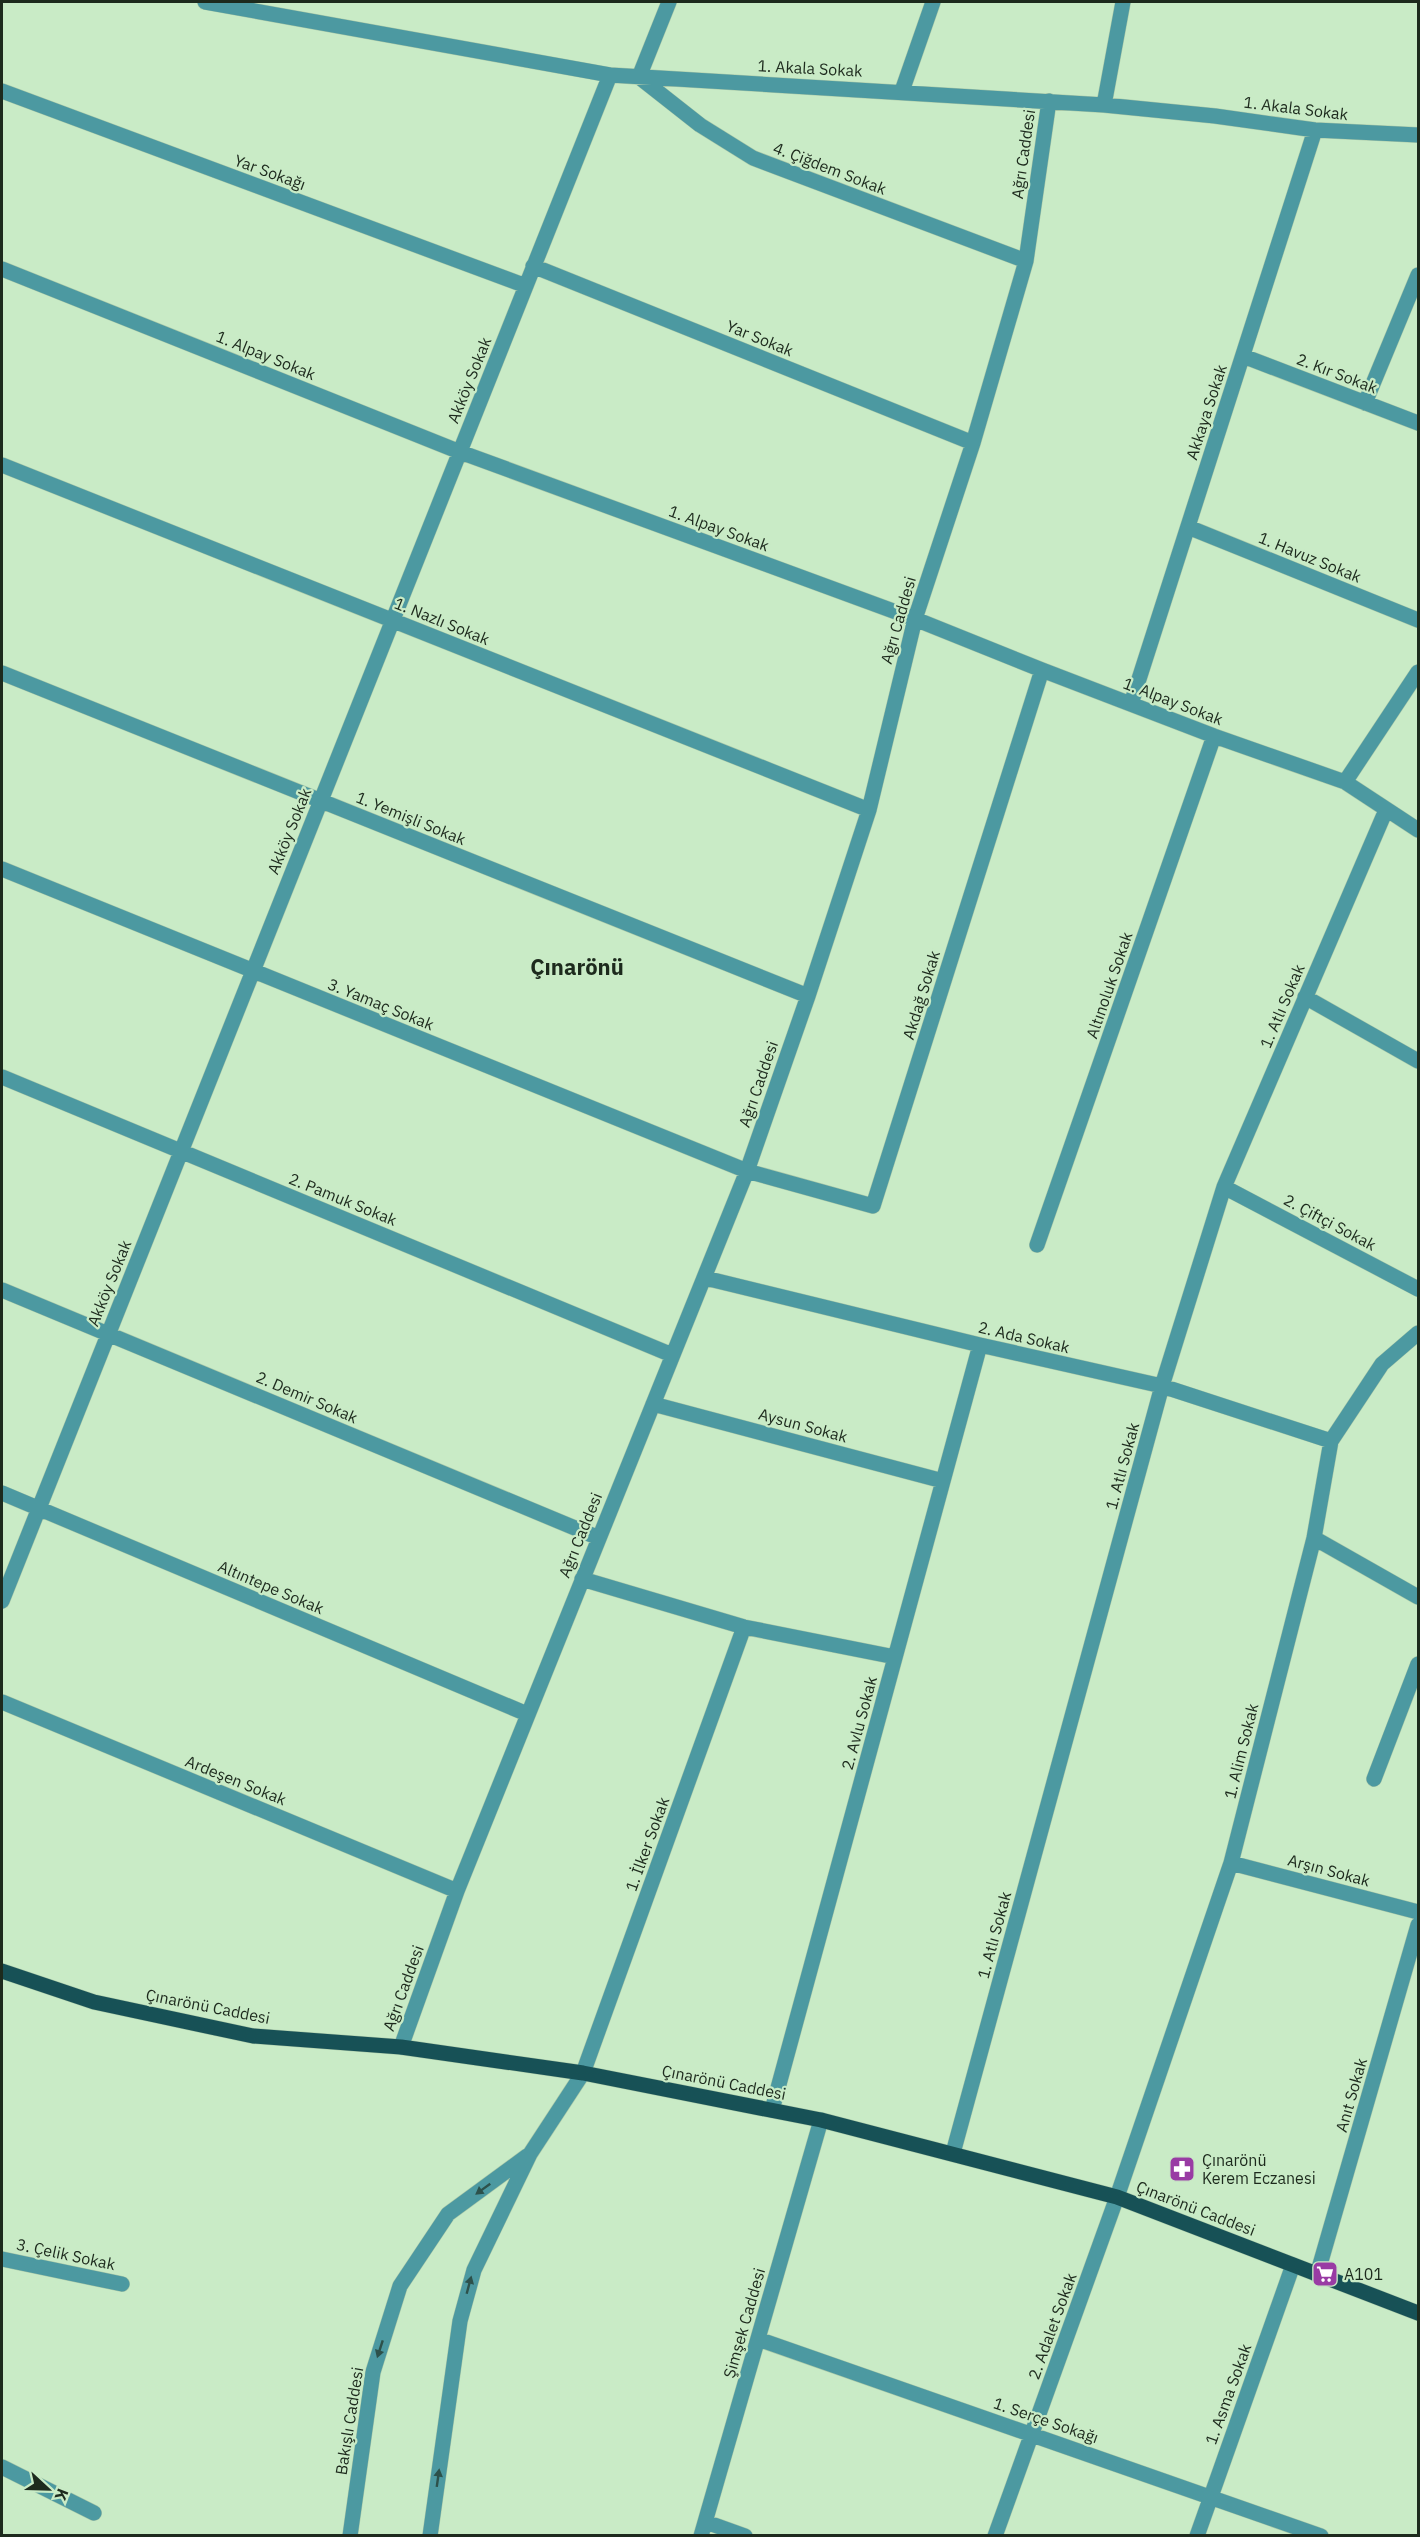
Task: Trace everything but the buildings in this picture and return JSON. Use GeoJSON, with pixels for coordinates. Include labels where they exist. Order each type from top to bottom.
{"type":"FeatureCollection","features":[{"type":"Feature","properties":{"kind":"main road","name":"Çınarönü Caddesi"},"geometry":{"type":"LineString","coordinates":[[2,1971],[94,2002],[253,2036],[401,2047],[583,2073],[821,2120],[1118,2197],[1419,2313]]}},
{"type":"Feature","properties":{"kind":"street","name":"1. Akala Sokak"},"geometry":{"type":"LineString","coordinates":[[205,2],[610,75],[1104,105],[1215,116],[1315,130],[1419,135]]}},
{"type":"Feature","properties":{"kind":"street"},"geometry":{"type":"LineString","coordinates":[[639,77],[669,2]]}},
{"type":"Feature","properties":{"kind":"street"},"geometry":{"type":"LineString","coordinates":[[902,91],[933,2]]}},
{"type":"Feature","properties":{"kind":"street"},"geometry":{"type":"LineString","coordinates":[[1104,105],[1123,2]]}},
{"type":"Feature","properties":{"kind":"street","name":"Akköy Sokak"},"geometry":{"type":"LineString","coordinates":[[2,1601],[610,75]]}},
{"type":"Feature","properties":{"kind":"street","name":"4. Çiğdem Sokak"},"geometry":{"type":"LineString","coordinates":[[639,77],[700,125],[753,158],[1026,261]]}},
{"type":"Feature","properties":{"kind":"street","name":"Yar Sokağı"},"geometry":{"type":"LineString","coordinates":[[2,92],[526,286]]}},
{"type":"Feature","properties":{"kind":"street","name":"Ağrı Caddesi"},"geometry":{"type":"LineString","coordinates":[[401,2047],[457,1891],[747,1171],[808,996],[869,810],[915,619],[973,443],[1026,261],[1049,101]]}},
{"type":"Feature","properties":{"kind":"street","name":"Akkaya Sokak"},"geometry":{"type":"LineString","coordinates":[[1131,704],[1315,130]]}},
{"type":"Feature","properties":{"kind":"street","name":"Yar Sokak"},"geometry":{"type":"LineString","coordinates":[[533,266],[973,443]]}},
{"type":"Feature","properties":{"kind":"street","name":"1. Alpay Sokak"},"geometry":{"type":"LineString","coordinates":[[2,269],[460,452],[915,619],[1214,736],[1345,782],[1419,830]]}},
{"type":"Feature","properties":{"kind":"street"},"geometry":{"type":"LineString","coordinates":[[1365,403],[1419,275]]}},
{"type":"Feature","properties":{"kind":"street","name":"2. Kır Sokak"},"geometry":{"type":"LineString","coordinates":[[1243,356],[1419,423]]}},
{"type":"Feature","properties":{"kind":"street","name":"1. Nazlı Sokak"},"geometry":{"type":"LineString","coordinates":[[2,465],[869,810]]}},
{"type":"Feature","properties":{"kind":"street","name":"1. Havuz Sokak"},"geometry":{"type":"LineString","coordinates":[[1188,527],[1419,620]]}},
{"type":"Feature","properties":{"kind":"street","name":"Akdağ Sokak"},"geometry":{"type":"LineString","coordinates":[[747,1171],[873,1206],[1042,670]]}},
{"type":"Feature","properties":{"kind":"street"},"geometry":{"type":"LineString","coordinates":[[1345,782],[1419,672]]}},
{"type":"Feature","properties":{"kind":"street","name":"1. Yemişli Sokak"},"geometry":{"type":"LineString","coordinates":[[2,673],[808,996]]}},
{"type":"Feature","properties":{"kind":"street","name":"Altınoluk Sokak"},"geometry":{"type":"LineString","coordinates":[[1037,1245],[1214,736]]}},
{"type":"Feature","properties":{"kind":"street","name":"1. Atlı Sokak"},"geometry":{"type":"LineString","coordinates":[[953,2153],[1162,1386],[1224,1186],[1386,810]]}},
{"type":"Feature","properties":{"kind":"street","name":"3. Yamaç Sokak"},"geometry":{"type":"LineString","coordinates":[[2,869],[747,1171]]}},
{"type":"Feature","properties":{"kind":"street"},"geometry":{"type":"LineString","coordinates":[[1305,997],[1419,1061]]}},
{"type":"Feature","properties":{"kind":"street","name":"2. Pamuk Sokak"},"geometry":{"type":"LineString","coordinates":[[2,1077],[672,1355]]}},
{"type":"Feature","properties":{"kind":"street","name":"2. Çiftçi Sokak"},"geometry":{"type":"LineString","coordinates":[[1224,1186],[1419,1289]]}},
{"type":"Feature","properties":{"kind":"street","name":"2. Ada Sokak"},"geometry":{"type":"LineString","coordinates":[[705,1278],[980,1346],[1162,1386],[1331,1441]]}},
{"type":"Feature","properties":{"kind":"street","name":"2. Demir Sokak"},"geometry":{"type":"LineString","coordinates":[[2,1290],[598,1538]]}},
{"type":"Feature","properties":{"kind":"street","name":"1. Alim Sokak"},"geometry":{"type":"LineString","coordinates":[[1118,2197],[1231,1863],[1314,1538],[1331,1441],[1382,1364],[1419,1333]]}},
{"type":"Feature","properties":{"kind":"street","name":"2. Avlu Sokak"},"geometry":{"type":"LineString","coordinates":[[772,2110],[980,1346]]}},
{"type":"Feature","properties":{"kind":"street","name":"Aysun Sokak"},"geometry":{"type":"LineString","coordinates":[[653,1404],[943,1481]]}},
{"type":"Feature","properties":{"kind":"street","name":"Altıntepe Sokak"},"geometry":{"type":"LineString","coordinates":[[2,1493],[527,1714]]}},
{"type":"Feature","properties":{"kind":"street"},"geometry":{"type":"LineString","coordinates":[[1314,1538],[1419,1597]]}},
{"type":"Feature","properties":{"kind":"street"},"geometry":{"type":"LineString","coordinates":[[582,1579],[744,1627],[895,1657]]}},
{"type":"Feature","properties":{"kind":"street","name":"1. İlker Sokak"},"geometry":{"type":"LineString","coordinates":[[583,2073],[744,1627]]}},
{"type":"Feature","properties":{"kind":"street"},"geometry":{"type":"LineString","coordinates":[[1374,1779],[1419,1664]]}},
{"type":"Feature","properties":{"kind":"street","name":"Ardeşen Sokak"},"geometry":{"type":"LineString","coordinates":[[2,1702],[457,1891]]}},
{"type":"Feature","properties":{"kind":"street","name":"Arşın Sokak"},"geometry":{"type":"LineString","coordinates":[[1231,1863],[1419,1912]]}},
{"type":"Feature","properties":{"kind":"street","name":"Anıt Sokak"},"geometry":{"type":"LineString","coordinates":[[1317,2275],[1419,1924]]}},
{"type":"Feature","properties":{"kind":"street","name":"Bakışlı Caddesi"},"geometry":{"type":"LineString","coordinates":[[430,2535],[460,2321],[474,2270],[530,2154],[583,2073]]}},
{"type":"Feature","properties":{"kind":"street","name":"Şimşek Caddesi"},"geometry":{"type":"LineString","coordinates":[[704,2529],[821,2120]]}},
{"type":"Feature","properties":{"kind":"street","name":"Bakışlı Caddesi"},"geometry":{"type":"LineString","coordinates":[[350,2535],[373,2372],[400,2286],[448,2214],[530,2154]]}},
{"type":"Feature","properties":{"kind":"street","name":"2. Adalet Sokak"},"geometry":{"type":"LineString","coordinates":[[995,2535],[1118,2197]]}},
{"type":"Feature","properties":{"kind":"street","name":"3. Çelik Sokak"},"geometry":{"type":"LineString","coordinates":[[2,2259],[122,2284]]}},
{"type":"Feature","properties":{"kind":"street","name":"1. Asma Sokak"},"geometry":{"type":"LineString","coordinates":[[1197,2535],[1293,2265]]}},
{"type":"Feature","properties":{"kind":"street","name":"1. Serçe Sokağı"},"geometry":{"type":"LineString","coordinates":[[758,2339],[1321,2535]]}},
{"type":"Feature","properties":{"kind":"street"},"geometry":{"type":"LineString","coordinates":[[2,2467],[94,2513]]}},
{"type":"Feature","properties":{"kind":"street"},"geometry":{"type":"LineString","coordinates":[[704,2529],[745,2535]]}},
{"type":"Feature","properties":{"kind":"place","name":"Çınarönü Kerem Eczanesi"},"geometry":{"type":"Point","coordinates":[1182,2169]}},
{"type":"Feature","properties":{"kind":"place","name":"A101"},"geometry":{"type":"Point","coordinates":[1325,2274]}},
{"type":"Feature","properties":{"kind":"district","name":"Çınarönü"},"geometry":{"type":"Point","coordinates":[577,967]}}]}
